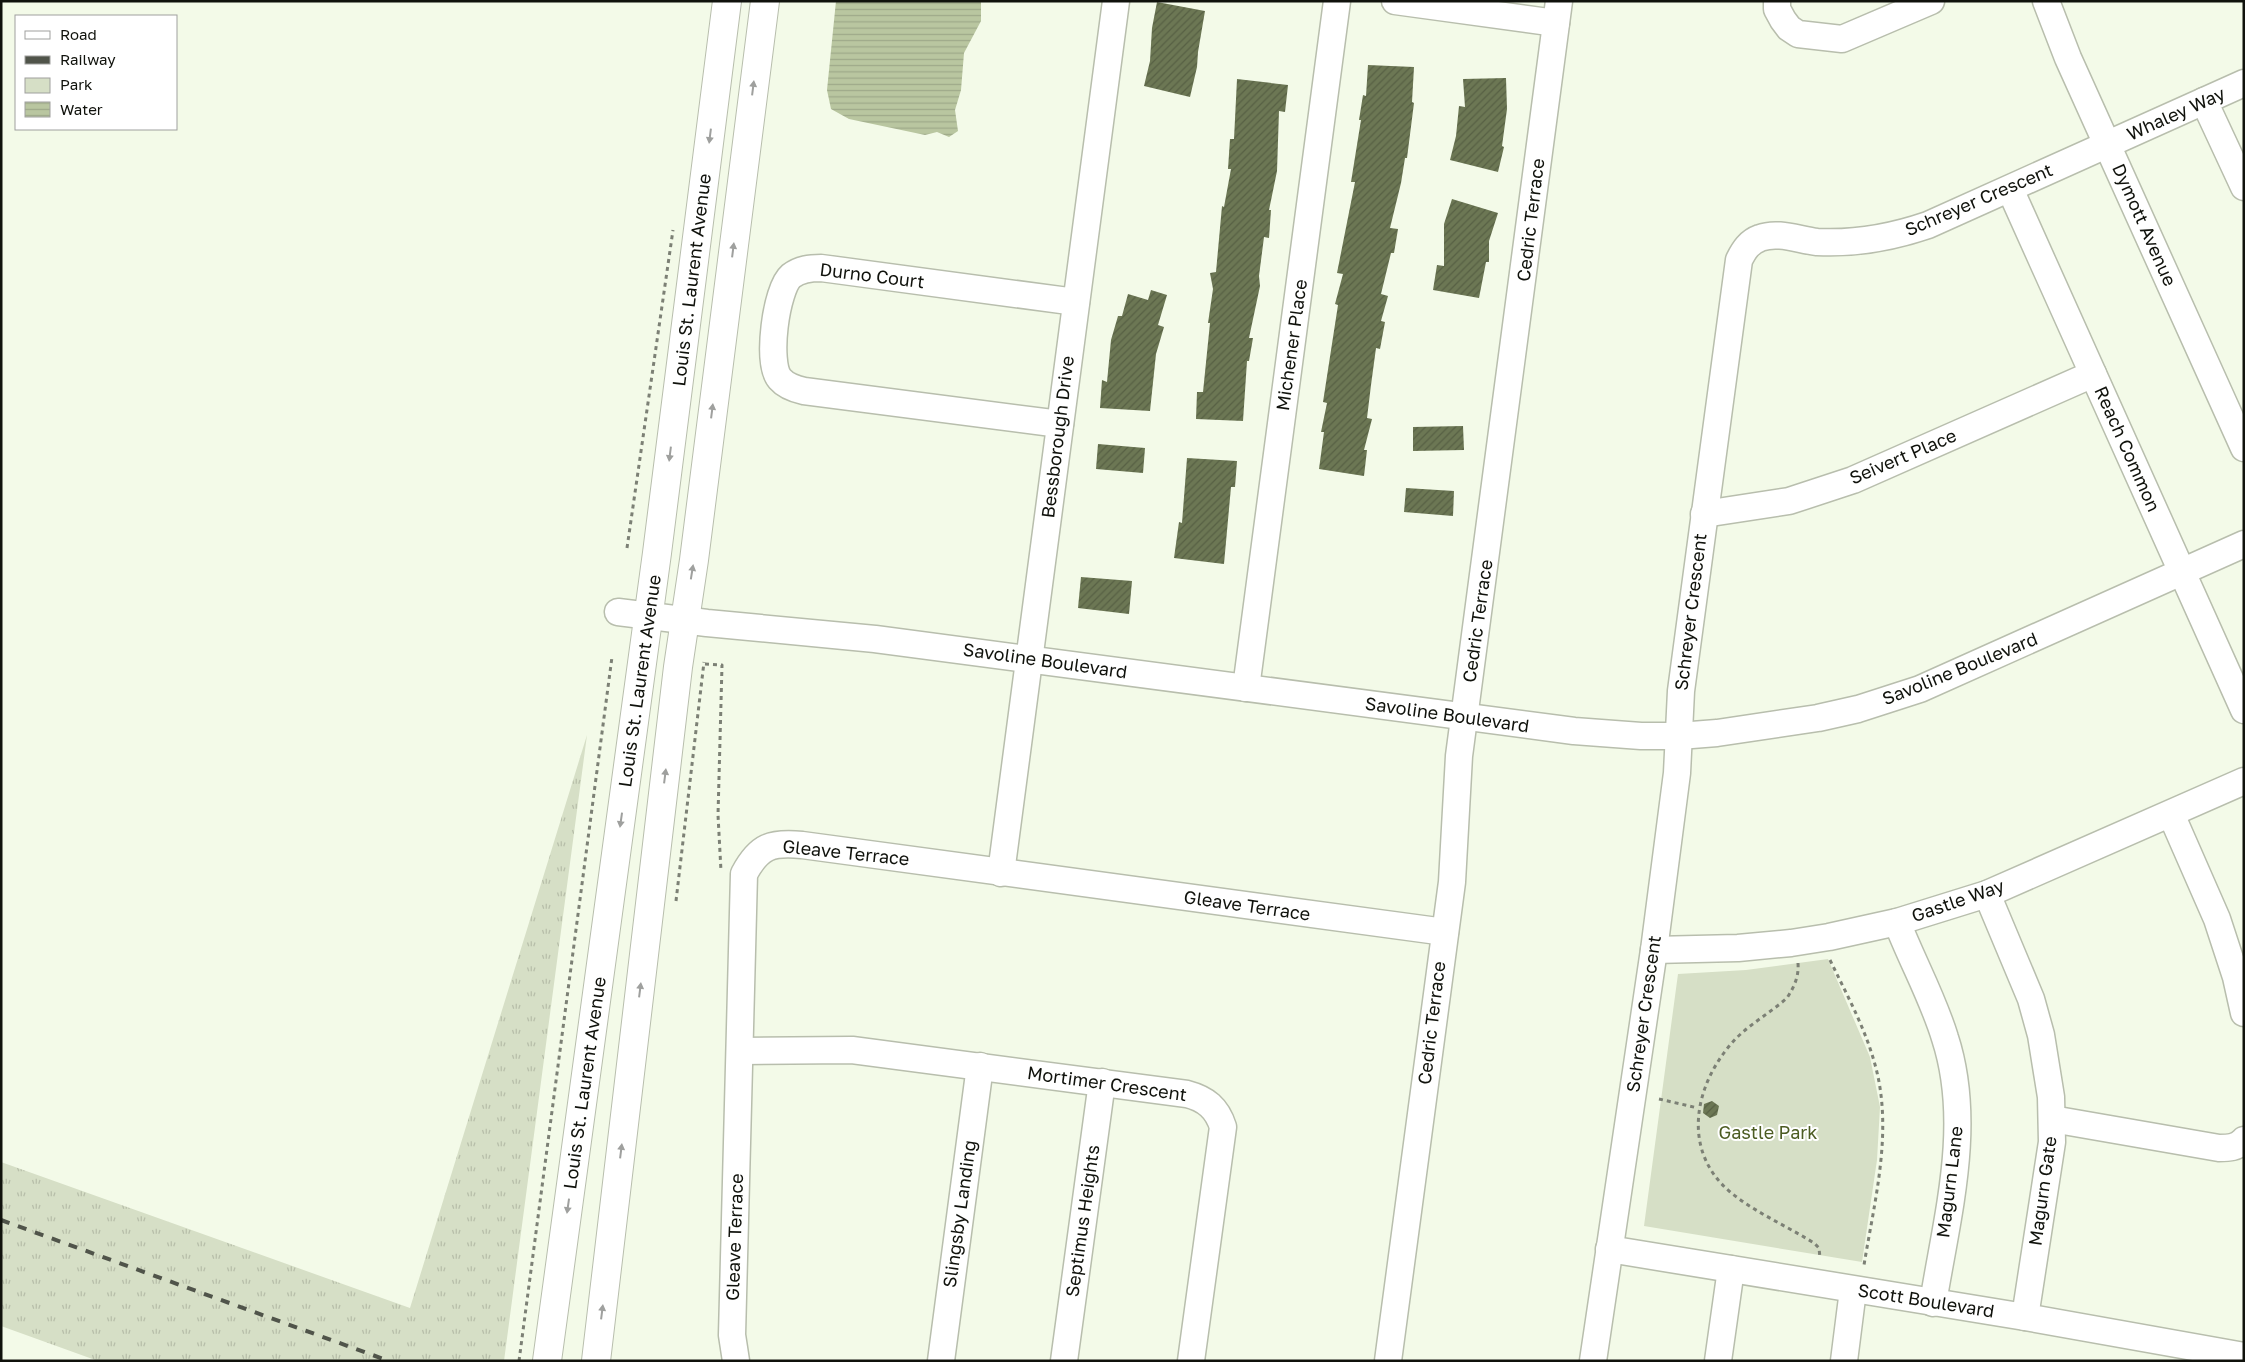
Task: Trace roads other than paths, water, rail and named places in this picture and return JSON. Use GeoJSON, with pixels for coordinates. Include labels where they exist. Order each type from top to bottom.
{"type":"FeatureCollection","features":[{"type":"Feature","properties":{"kind":"main road","name":"Louis St. Laurent Avenue"},"geometry":{"type":"LineString","coordinates":[[547,1361],[649,616],[727,1]]}},
{"type":"Feature","properties":{"kind":"main road","name":"Louis St. Laurent Avenue"},"geometry":{"type":"LineString","coordinates":[[596,1361],[684,620],[694,560],[765,1]]}},
{"type":"Feature","properties":{"kind":"street","name":"Bessborough Drive"},"geometry":{"type":"LineString","coordinates":[[1001,872],[1116,1]]}},
{"type":"Feature","properties":{"kind":"street","name":"Michener Place"},"geometry":{"type":"LineString","coordinates":[[1246,688],[1337,1]]}},
{"type":"Feature","properties":{"kind":"street"},"geometry":{"type":"LineString","coordinates":[[1394,1],[1558,12]]}},
{"type":"Feature","properties":{"kind":"street"},"geometry":{"type":"LineString","coordinates":[[1777,1],[1777,9],[1783,20],[1789,28],[1798,34],[1842,40],[1931,1]]}},
{"type":"Feature","properties":{"kind":"street","name":"Dymott Avenue"},"geometry":{"type":"LineString","coordinates":[[2046,1],[2068,58],[2244,448]]}},
{"type":"Feature","properties":{"kind":"street","name":"Cedric Terrace"},"geometry":{"type":"LineString","coordinates":[[1388,1361],[1452,882],[1459,756],[1558,12]]}},
{"type":"Feature","properties":{"kind":"street","name":"Whaley Way"},"geometry":{"type":"LineString","coordinates":[[2108,145],[2244,83]]}},
{"type":"Feature","properties":{"kind":"street"},"geometry":{"type":"LineString","coordinates":[[2204,101],[2244,187]]}},
{"type":"Feature","properties":{"kind":"street","name":"Schreyer Crescent"},"geometry":{"type":"LineString","coordinates":[[1593,1361],[1654,950],[1677,773],[1681,692],[1738,260],[1746,247],[1759,238],[1775,235],[1818,242],[1871,239],[1900,235],[1928,225],[2108,145]]}},
{"type":"Feature","properties":{"kind":"street","name":"Reach Common"},"geometry":{"type":"LineString","coordinates":[[2010,189],[2244,710]]}},
{"type":"Feature","properties":{"kind":"street","name":"Durno Court"},"geometry":{"type":"LineString","coordinates":[[1060,424],[804,391],[792,388],[780,379],[775,369],[772,354],[783,287],[792,276],[806,269],[820,268],[1076,302]]}},
{"type":"Feature","properties":{"kind":"street","name":"Seivert Place"},"geometry":{"type":"LineString","coordinates":[[1704,514],[1789,501],[1845,482],[2093,374]]}},
{"type":"Feature","properties":{"kind":"street","name":"Savoline Boulevard"},"geometry":{"type":"LineString","coordinates":[[618,612],[874,638],[1574,731],[1679,736],[1740,730],[1818,718],[1890,699],[1977,664],[2244,544]]}},
{"type":"Feature","properties":{"kind":"street","name":"Gastle Way"},"geometry":{"type":"LineString","coordinates":[[1654,950],[1738,948],[1791,942],[1829,937],[1898,922],[1987,894],[2244,781]]}},
{"type":"Feature","properties":{"kind":"street"},"geometry":{"type":"LineString","coordinates":[[2172,814],[2217,919],[2236,977],[2244,1013]]}},
{"type":"Feature","properties":{"kind":"street","name":"Gleave Terrace"},"geometry":{"type":"LineString","coordinates":[[736,1361],[733,1354],[732,1335],[741,1051],[744,874],[752,859],[765,847],[784,844],[1444,932]]}},
{"type":"Feature","properties":{"kind":"street","name":"Magurn Gate"},"geometry":{"type":"LineString","coordinates":[[1987,894],[2031,999],[2046,1063],[2052,1119],[2052,1142],[2025,1317]]}},
{"type":"Feature","properties":{"kind":"street","name":"Magurn Lane"},"geometry":{"type":"LineString","coordinates":[[1898,922],[1945,1038],[1955,1084],[1958,1138],[1933,1302]]}},
{"type":"Feature","properties":{"kind":"street","name":"Mortimer Crescent"},"geometry":{"type":"LineString","coordinates":[[741,1051],[852,1050],[1102,1082],[1203,1098],[1215,1109],[1222,1127],[1191,1361]]}},
{"type":"Feature","properties":{"kind":"street","name":"Slingsby Landing"},"geometry":{"type":"LineString","coordinates":[[941,1361],[980,1066]]}},
{"type":"Feature","properties":{"kind":"street","name":"Septimus Heights"},"geometry":{"type":"LineString","coordinates":[[1064,1361],[1102,1082]]}},
{"type":"Feature","properties":{"kind":"street"},"geometry":{"type":"LineString","coordinates":[[2052,1119],[2219,1148],[2229,1148],[2241,1144],[2244,1140]]}},
{"type":"Feature","properties":{"kind":"street","name":"Scott Boulevard"},"geometry":{"type":"LineString","coordinates":[[1609,1249],[2025,1317],[2244,1356]]}},
{"type":"Feature","properties":{"kind":"street"},"geometry":{"type":"LineString","coordinates":[[1718,1361],[1730,1269]]}},
{"type":"Feature","properties":{"kind":"street"},"geometry":{"type":"LineString","coordinates":[[1844,1361],[1853,1290]]}},
{"type":"Feature","properties":{"kind":"water"},"geometry":{"type":"Polygon","coordinates":[[[836,1],[981,1],[981,21],[964,53],[961,90],[955,110],[958,131],[949,137],[937,132],[925,135],[849,119],[831,109],[827,90],[836,1]]]}},
{"type":"Feature","properties":{"kind":"railway"},"geometry":{"type":"LineString","coordinates":[[1,1220],[389,1361]]}},
{"type":"Feature","properties":{"kind":"park label","name":"Gastle Park"},"geometry":{"type":"Point","coordinates":[1768,1133]}}]}
